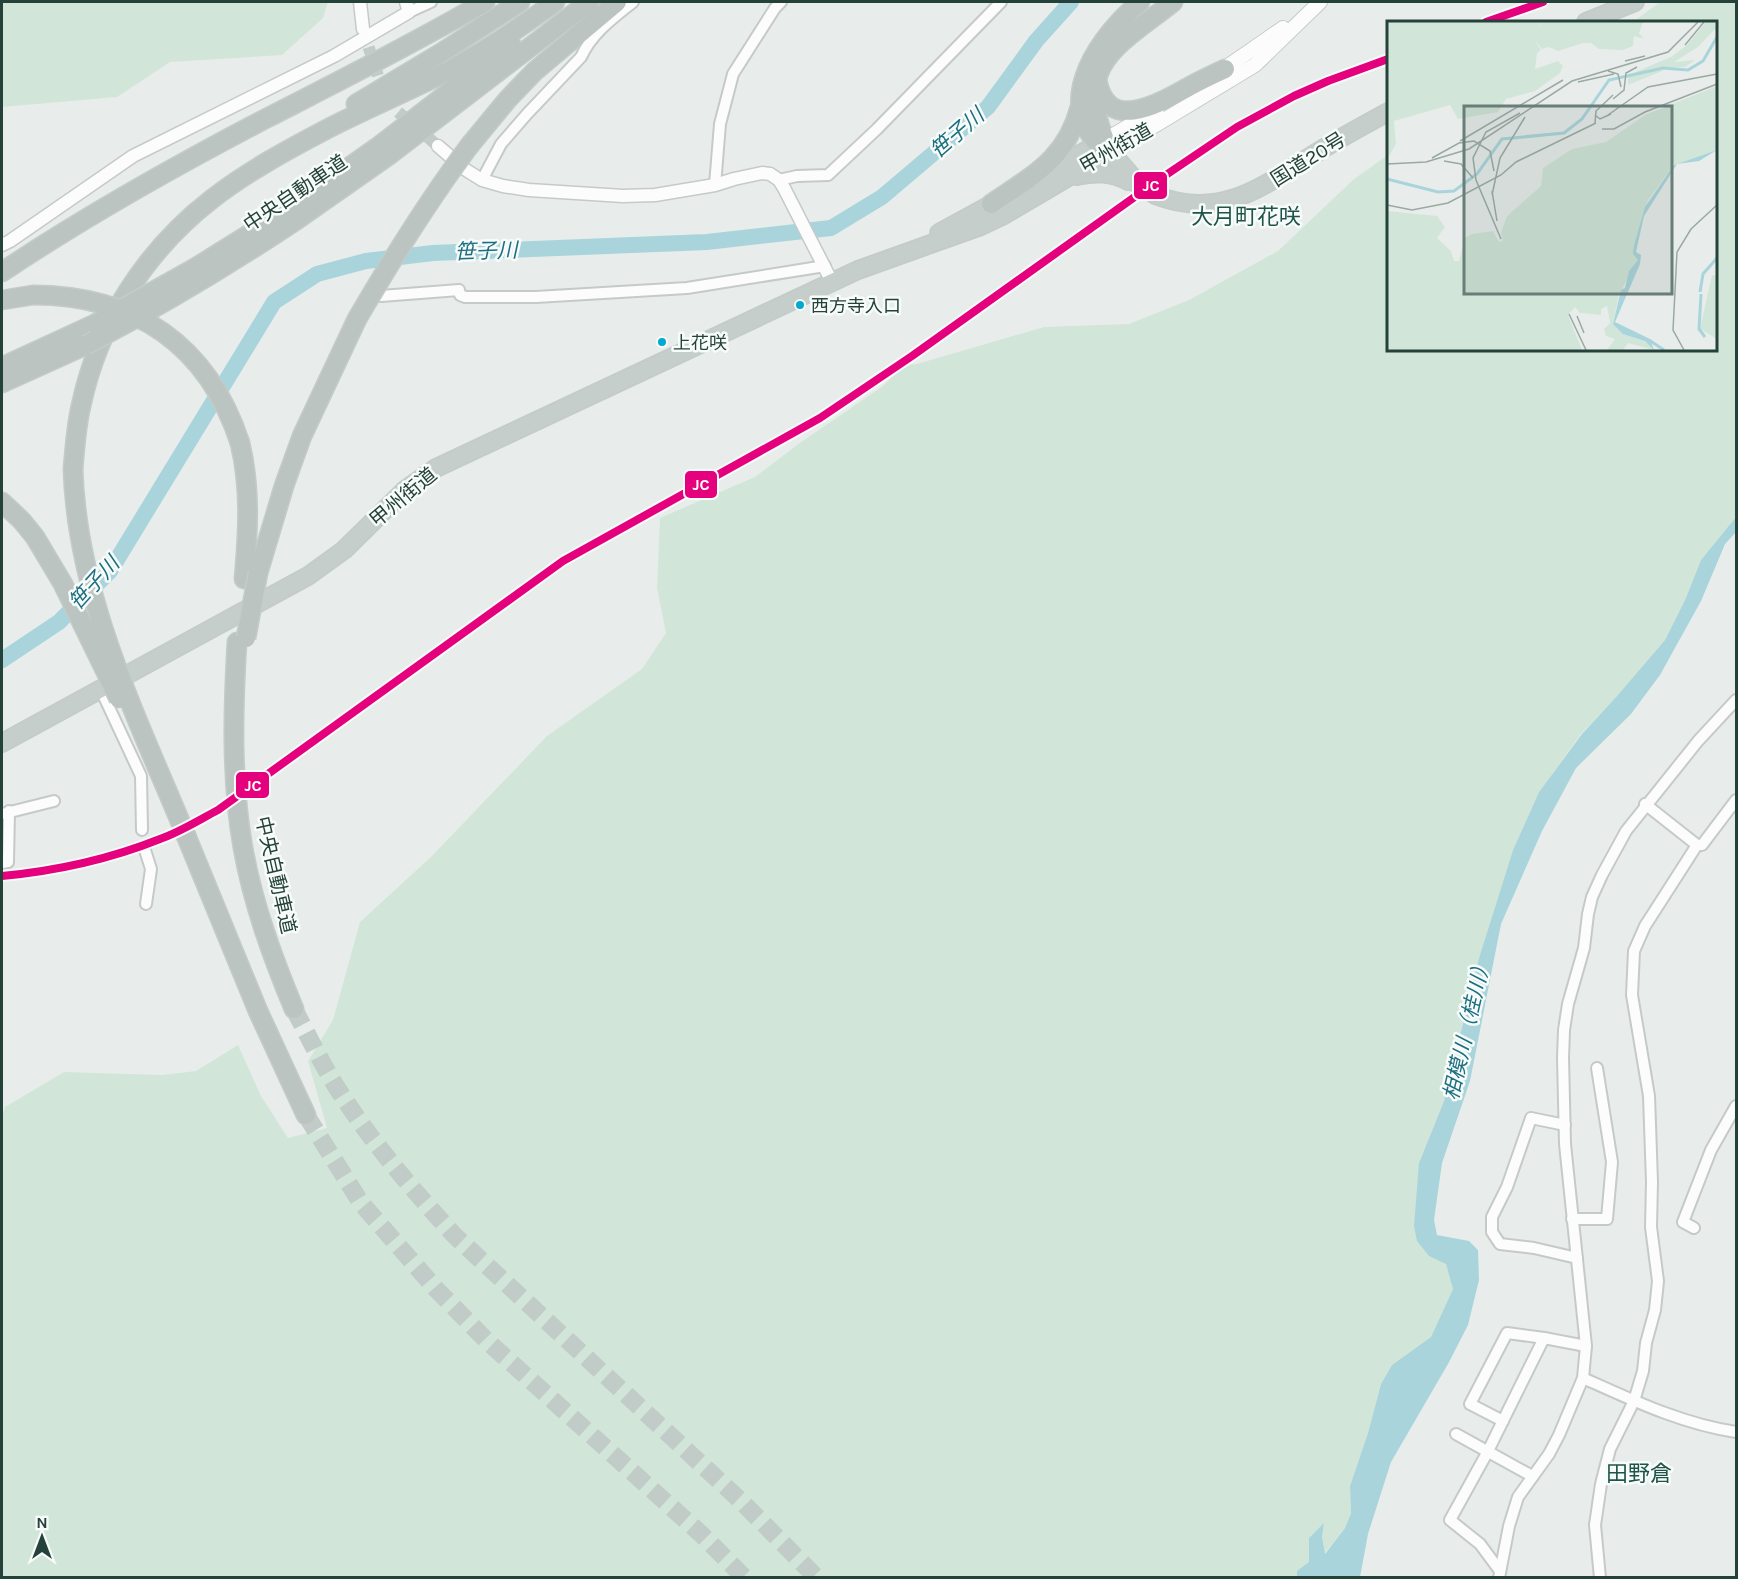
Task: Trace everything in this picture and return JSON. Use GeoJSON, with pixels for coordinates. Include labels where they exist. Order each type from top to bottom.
{"type":"FeatureCollection","features":[{"type":"Feature","properties":{"kind":"highway"},"geometry":{"type":"LineString","coordinates":[[2,272],[73,226],[149,182],[399,51],[485,2]]}},
{"type":"Feature","properties":{"kind":"highway"},"geometry":{"type":"LineString","coordinates":[[306,1114],[258,1011],[186,838],[114,657],[91,590],[77,527],[73,469],[80,406],[98,349],[109,323],[140,273],[161,246],[212,199],[234,181],[290,144],[441,53],[520,2]]}},
{"type":"Feature","properties":{"kind":"highway"},"geometry":{"type":"LineString","coordinates":[[212,199],[294,147],[470,58],[555,2]]}},
{"type":"Feature","properties":{"kind":"highway","name":"中央自動車道"},"geometry":{"type":"LineString","coordinates":[[2,383],[86,345],[146,314],[206,278],[294,213],[565,2]]}},
{"type":"Feature","properties":{"kind":"highway","name":"中央自動車道"},"geometry":{"type":"LineString","coordinates":[[2,367],[95,324],[294,213],[416,135],[589,2]]}},
{"type":"Feature","properties":{"kind":"highway"},"geometry":{"type":"LineString","coordinates":[[251,576],[302,436],[357,319],[409,231],[470,145],[508,99],[535,71],[617,2]]}},
{"type":"Feature","properties":{"kind":"highway"},"geometry":{"type":"LineString","coordinates":[[992,204],[1046,166],[1057,155],[1072,130],[1080,106],[1084,80],[1092,58],[1113,27],[1140,2]]}},
{"type":"Feature","properties":{"kind":"highway"},"geometry":{"type":"LineString","coordinates":[[1104,145],[1095,112],[1094,92],[1101,66],[1118,44],[1173,2]]}},
{"type":"Feature","properties":{"kind":"highway"},"geometry":{"type":"LineString","coordinates":[[1588,21],[1635,2]]}},
{"type":"Feature","properties":{"kind":"highway"},"geometry":{"type":"LineString","coordinates":[[1097,79],[1099,89],[1107,104],[1132,112],[1158,104],[1225,69]]}},
{"type":"Feature","properties":{"kind":"highway"},"geometry":{"type":"LineString","coordinates":[[1061,180],[1097,172],[1131,180],[1104,145],[1088,133],[1080,106]]}},
{"type":"Feature","properties":{"kind":"highway","name":"国道20号"},"geometry":{"type":"LineString","coordinates":[[1155,195],[1198,205],[1231,201],[1280,177],[1315,154],[1387,113]]}},
{"type":"Feature","properties":{"kind":"highway","name":"甲州街道"},"geometry":{"type":"LineString","coordinates":[[2,743],[315,572],[344,550],[405,490],[436,468],[832,282],[890,258],[981,226],[1004,215],[1061,180],[1104,145]]}},
{"type":"Feature","properties":{"kind":"highway","name":"甲州街道"},"geometry":{"type":"LineString","coordinates":[[890,258],[1104,145]]}},
{"type":"Feature","properties":{"kind":"highway"},"geometry":{"type":"LineString","coordinates":[[2,300],[33,295],[58,295],[106,304],[147,322],[165,334],[199,364],[224,401],[240,443],[248,484],[251,576]]}},
{"type":"Feature","properties":{"kind":"highway"},"geometry":{"type":"LineString","coordinates":[[2,502],[36,537],[63,584],[186,838]]}},
{"type":"Feature","properties":{"kind":"highway","name":"中央自動車道"},"geometry":{"type":"LineString","coordinates":[[251,576],[241,640],[235,746],[238,811],[247,867],[262,925],[294,1009]]}},
{"type":"Feature","properties":{"kind":"main road","name":"甲州街道"},"geometry":{"type":"LineString","coordinates":[[1104,145],[1225,69],[1319,2]]}},
{"type":"Feature","properties":{"kind":"main road","name":"甲州街道"},"geometry":{"type":"LineString","coordinates":[[1104,145],[1255,65],[1319,2]]}},
{"type":"Feature","properties":{"kind":"street"},"geometry":{"type":"LineString","coordinates":[[360,2],[363,29]]}},
{"type":"Feature","properties":{"kind":"street"},"geometry":{"type":"LineString","coordinates":[[2,245],[133,156],[334,56],[408,7],[432,2]]}},
{"type":"Feature","properties":{"kind":"street"},"geometry":{"type":"LineString","coordinates":[[482,180],[501,144],[581,57],[600,28],[633,2]]}},
{"type":"Feature","properties":{"kind":"street"},"geometry":{"type":"LineString","coordinates":[[715,185],[720,124],[734,74],[781,2]]}},
{"type":"Feature","properties":{"kind":"street"},"geometry":{"type":"LineString","coordinates":[[781,184],[797,176],[828,175],[878,129],[1001,2]]}},
{"type":"Feature","properties":{"kind":"street"},"geometry":{"type":"LineString","coordinates":[[438,146],[466,170],[482,180],[529,190],[623,196],[655,195],[715,185],[762,172],[770,174],[781,184],[832,282]]}},
{"type":"Feature","properties":{"kind":"street"},"geometry":{"type":"LineString","coordinates":[[381,296],[459,290],[460,295],[465,297],[536,297],[687,288],[825,266]]}},
{"type":"Feature","properties":{"kind":"street"},"geometry":{"type":"LineString","coordinates":[[100,688],[141,776],[142,830]]}},
{"type":"Feature","properties":{"kind":"street"},"geometry":{"type":"LineString","coordinates":[[1500,1574],[1518,1497],[1549,1454],[1582,1378],[1586,1346],[1572,1219],[1565,1125],[1564,1030],[1568,1004],[1584,948],[1592,897],[1614,850],[1646,804],[1698,741],[1737,700]]}},
{"type":"Feature","properties":{"kind":"street"},"geometry":{"type":"LineString","coordinates":[[1600,1578],[1595,1525],[1600,1484],[1610,1449],[1634,1401],[1643,1371],[1646,1343],[1655,1310],[1658,1281],[1651,1227],[1649,1096],[1632,995],[1634,951],[1645,926],[1697,845],[1701,845],[1737,800]]}},
{"type":"Feature","properties":{"kind":"street"},"geometry":{"type":"LineString","coordinates":[[2,863],[8,862],[5,813],[54,801]]}},
{"type":"Feature","properties":{"kind":"street"},"geometry":{"type":"LineString","coordinates":[[1646,804],[1697,845]]}},
{"type":"Feature","properties":{"kind":"street"},"geometry":{"type":"LineString","coordinates":[[144,847],[151,869],[146,904]]}},
{"type":"Feature","properties":{"kind":"street"},"geometry":{"type":"LineString","coordinates":[[1572,1219],[1607,1219],[1612,1162],[1597,1068]]}},
{"type":"Feature","properties":{"kind":"street"},"geometry":{"type":"LineString","coordinates":[[1694,1228],[1683,1222],[1711,1150],[1737,1106]]}},
{"type":"Feature","properties":{"kind":"street"},"geometry":{"type":"LineString","coordinates":[[1565,1125],[1531,1118],[1507,1187],[1492,1217],[1492,1232],[1500,1244],[1534,1248],[1577,1258]]}},
{"type":"Feature","properties":{"kind":"street"},"geometry":{"type":"LineString","coordinates":[[1503,1421],[1470,1404],[1507,1334],[1586,1346]]}},
{"type":"Feature","properties":{"kind":"street"},"geometry":{"type":"LineString","coordinates":[[1500,1574],[1480,1544],[1449,1520],[1487,1453],[1544,1338]]}},
{"type":"Feature","properties":{"kind":"street"},"geometry":{"type":"LineString","coordinates":[[1582,1378],[1634,1401],[1696,1424],[1737,1432]]}},
{"type":"Feature","properties":{"kind":"street"},"geometry":{"type":"LineString","coordinates":[[1456,1434],[1532,1476]]}},
{"type":"Feature","properties":{"kind":"green space"},"geometry":{"type":"Polygon","coordinates":[[[2,2],[328,2],[323,18],[282,55],[170,62],[117,97],[2,107],[2,2]]]}},
{"type":"Feature","properties":{"kind":"green space"},"geometry":{"type":"Polygon","coordinates":[[[1660,2],[1736,2],[1736,517],[1701,560],[1685,600],[1665,640],[1581,734],[1539,792],[1513,850],[1479,958],[1444,1101],[1419,1163],[1429,1256],[1446,1263],[1453,1289],[1431,1337],[1392,1365],[1381,1384],[1368,1433],[1350,1486],[1351,1512],[1345,1528],[1324,1554],[1322,1537],[1324,1524],[1309,1538],[1309,1563],[1298,1571],[1297,1578],[2,1578],[2,1116],[5,1107],[64,1072],[162,1075],[196,1071],[238,1045],[261,1096],[288,1138],[327,1128],[308,1061],[333,1020],[360,922],[431,857],[547,736],[642,669],[666,633],[657,588],[660,518],[755,477],[883,386],[904,365],[917,364],[1044,327],[1129,324],[1189,300],[1278,251],[1354,179],[1387,156],[1387,351],[1717,351],[1717,21],[1634,21],[1660,2]]]}},
{"type":"Feature","properties":{"kind":"water","name":"相模川（桂川）"},"geometry":{"type":"Polygon","coordinates":[[[1736,517],[1736,532],[1725,544],[1701,601],[1660,675],[1631,714],[1576,768],[1542,831],[1501,924],[1470,1081],[1442,1163],[1434,1220],[1437,1235],[1469,1241],[1478,1250],[1479,1280],[1468,1325],[1391,1462],[1368,1534],[1360,1577],[1297,1577],[1297,1571],[1309,1562],[1309,1538],[1324,1523],[1322,1537],[1325,1554],[1345,1528],[1351,1513],[1350,1486],[1368,1433],[1381,1384],[1392,1365],[1431,1337],[1453,1289],[1446,1264],[1429,1256],[1417,1241],[1414,1226],[1419,1163],[1444,1101],[1479,958],[1513,850],[1539,792],[1582,734],[1665,640],[1685,600],[1701,560],[1736,517]]]}},
{"type":"Feature","properties":{"kind":"waterway","name":"笹子川"},"geometry":{"type":"LineString","coordinates":[[2,660],[59,622],[110,571],[274,302],[317,274],[366,261],[433,253],[707,242],[831,228],[882,197],[988,107],[1036,41],[1071,2]]}},
{"type":"Feature","properties":{"kind":"tunnel"},"geometry":{"type":"LineString","coordinates":[[363,30],[381,85],[398,112],[438,146]]}},
{"type":"Feature","properties":{"kind":"tunnel"},"geometry":{"type":"LineString","coordinates":[[1128,181],[1155,195]]}},
{"type":"Feature","properties":{"kind":"tunnel"},"geometry":{"type":"LineString","coordinates":[[294,1009],[328,1073],[354,1113],[394,1167],[454,1235],[742,1502],[817,1578]]}},
{"type":"Feature","properties":{"kind":"tunnel"},"geometry":{"type":"LineString","coordinates":[[306,1115],[361,1203],[436,1289],[487,1341],[701,1534],[745,1578]]}},
{"type":"Feature","properties":{"kind":"transit line","name":"JC"},"geometry":{"type":"LineString","coordinates":[[1489,21],[1543,2]]}},
{"type":"Feature","properties":{"kind":"transit line","name":"JC"},"geometry":{"type":"LineString","coordinates":[[2,876],[42,871],[122,853],[175,833],[218,810],[563,561],[820,418],[912,356],[1157,181],[1237,127],[1294,96],[1387,59]]}},
{"type":"Feature","properties":{"kind":"place","name":"西方寺入口"},"geometry":{"type":"Point","coordinates":[800,305]}},
{"type":"Feature","properties":{"kind":"place","name":"上花咲"},"geometry":{"type":"Point","coordinates":[662,342]}},
{"type":"Feature","properties":{"kind":"district","name":"大月町花咲"},"geometry":{"type":"Point","coordinates":[1246,216]}},
{"type":"Feature","properties":{"kind":"district","name":"田野倉"},"geometry":{"type":"Point","coordinates":[1639,1473]}}]}
